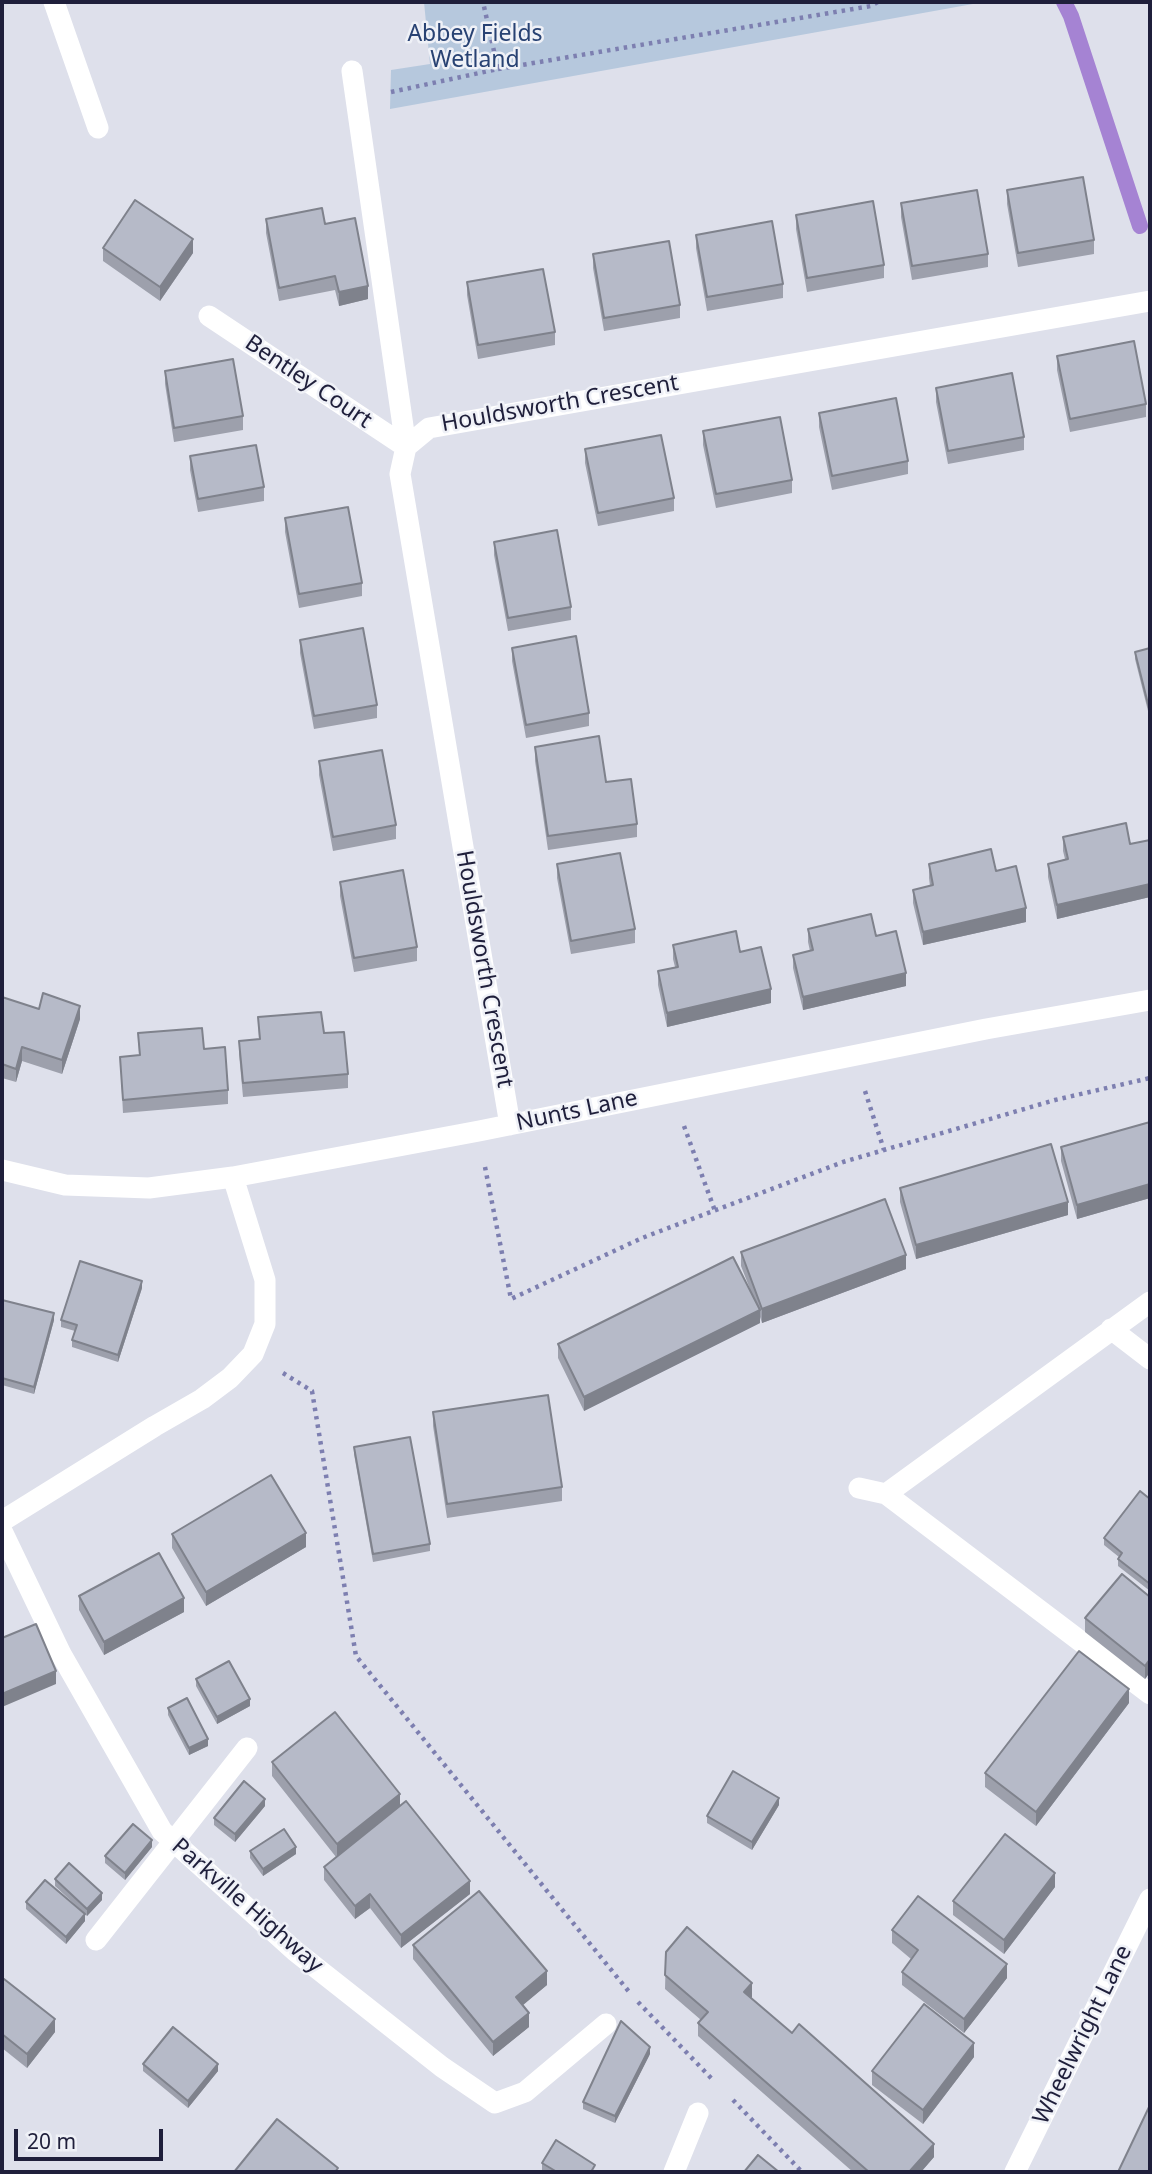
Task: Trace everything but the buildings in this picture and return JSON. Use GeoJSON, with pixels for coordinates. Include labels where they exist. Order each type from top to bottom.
{"type":"FeatureCollection","features":[{"type":"Feature","properties":{"kind":"street"},"geometry":{"type":"LineString","coordinates":[[54,2],[98,128]]}},
{"type":"Feature","properties":{"kind":"street"},"geometry":{"type":"LineString","coordinates":[[352,71],[406,447]]}},
{"type":"Feature","properties":{"kind":"street","name":"Houldsworth Crescent"},"geometry":{"type":"LineString","coordinates":[[510,1125],[400,474],[406,447],[429,428],[1150,301]]}},
{"type":"Feature","properties":{"kind":"street","name":"Bentley Court"},"geometry":{"type":"LineString","coordinates":[[209,316],[406,447]]}},
{"type":"Feature","properties":{"kind":"street","name":"Nunts Lane"},"geometry":{"type":"LineString","coordinates":[[2,1170],[65,1185],[149,1188],[233,1177],[510,1125],[986,1028],[1150,1000]]}},
{"type":"Feature","properties":{"kind":"street"},"geometry":{"type":"LineString","coordinates":[[2,1521],[202,1399],[230,1378],[253,1354],[265,1324],[265,1280],[233,1177]]}},
{"type":"Feature","properties":{"kind":"street"},"geometry":{"type":"LineString","coordinates":[[886,1494],[1150,1302]]}},
{"type":"Feature","properties":{"kind":"street"},"geometry":{"type":"LineString","coordinates":[[1111,1329],[1150,1359]]}},
{"type":"Feature","properties":{"kind":"street"},"geometry":{"type":"LineString","coordinates":[[859,1488],[886,1494],[1150,1694]]}},
{"type":"Feature","properties":{"kind":"street","name":"Parkville Highway"},"geometry":{"type":"LineString","coordinates":[[2,1531],[61,1654],[162,1831],[295,1951],[442,2067],[495,2103],[525,2092],[606,2025]]}},
{"type":"Feature","properties":{"kind":"street"},"geometry":{"type":"LineString","coordinates":[[96,1940],[247,1748]]}},
{"type":"Feature","properties":{"kind":"street","name":"Wheelwright Lane"},"geometry":{"type":"LineString","coordinates":[[1015,2172],[1150,1899]]}},
{"type":"Feature","properties":{"kind":"street"},"geometry":{"type":"LineString","coordinates":[[674,2172],[698,2113]]}},
{"type":"Feature","properties":{"kind":"path"},"geometry":{"type":"LineString","coordinates":[[483,2],[498,69]]}},
{"type":"Feature","properties":{"kind":"path"},"geometry":{"type":"LineString","coordinates":[[357,97],[498,69],[871,6],[878,2]]}},
{"type":"Feature","properties":{"kind":"path"},"geometry":{"type":"LineString","coordinates":[[853,1056],[884,1150]]}},
{"type":"Feature","properties":{"kind":"path"},"geometry":{"type":"LineString","coordinates":[[479,1131],[511,1299],[642,1238],[843,1162],[1055,1100],[1150,1078]]}},
{"type":"Feature","properties":{"kind":"path"},"geometry":{"type":"LineString","coordinates":[[672,1092],[715,1211]]}},
{"type":"Feature","properties":{"kind":"path"},"geometry":{"type":"LineString","coordinates":[[253,1354],[312,1391],[356,1656],[629,1992],[716,2082]]}},
{"type":"Feature","properties":{"kind":"path"},"geometry":{"type":"LineString","coordinates":[[725,2092],[802,2172]]}},
{"type":"Feature","properties":{"kind":"green space","name":"Abbey Fields Wetland"},"geometry":{"type":"Polygon","coordinates":[[[424,2],[984,2],[390,109],[391,70],[430,64],[424,2]]]}},
{"type":"Feature","properties":{"kind":"waterway"},"geometry":{"type":"LineString","coordinates":[[1064,2],[1071,16],[1140,226]]}}]}
